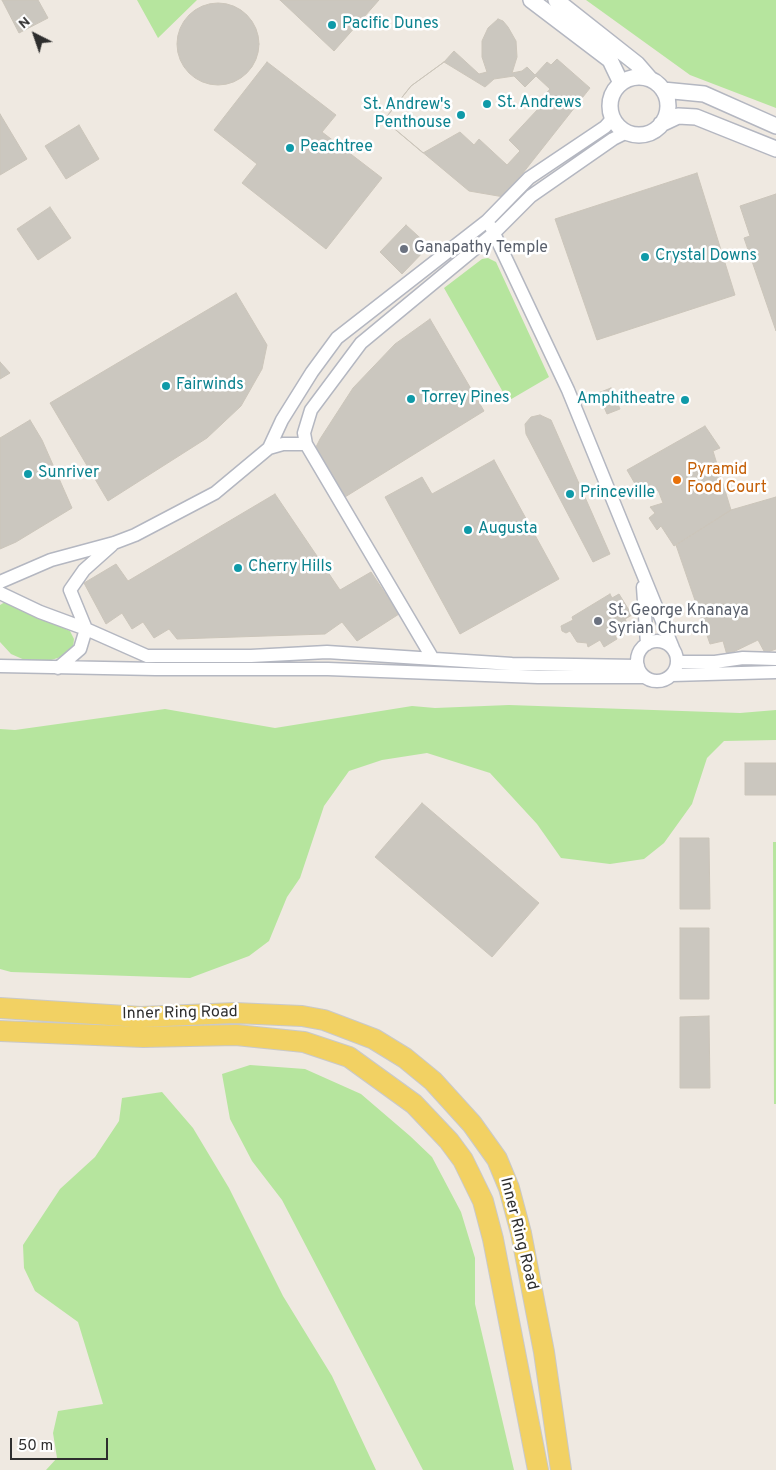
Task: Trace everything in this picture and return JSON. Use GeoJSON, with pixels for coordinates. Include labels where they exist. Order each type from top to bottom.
{"type":"FeatureCollection","features":[{"type":"Feature","properties":{"kind":"main road","name":"Inner Ring Road"},"geometry":{"type":"LineString","coordinates":[[0,1008],[141,1017],[235,1013],[302,1016],[324,1020],[374,1039],[406,1058],[433,1081],[472,1124],[497,1159],[509,1188],[521,1233],[544,1352],[561,1470]]}},
{"type":"Feature","properties":{"kind":"main road","name":"Inner Ring Road"},"geometry":{"type":"LineString","coordinates":[[0,1031],[143,1037],[236,1036],[304,1042],[349,1057],[414,1104],[450,1141],[463,1160],[482,1201],[493,1239],[538,1470]]}},
{"type":"Feature","properties":{"kind":"street"},"geometry":{"type":"LineString","coordinates":[[531,0],[610,60],[621,83]]}},
{"type":"Feature","properties":{"kind":"street"},"geometry":{"type":"LineString","coordinates":[[556,0],[637,64],[663,90],[668,107],[661,124]]}},
{"type":"Feature","properties":{"kind":"street"},"geometry":{"type":"LineString","coordinates":[[650,79],[635,77],[621,83],[610,99],[613,118],[619,127],[627,132],[645,134],[678,116],[696,117],[776,149]]}},
{"type":"Feature","properties":{"kind":"street"},"geometry":{"type":"LineString","coordinates":[[663,90],[704,94],[776,126]]}},
{"type":"Feature","properties":{"kind":"street"},"geometry":{"type":"LineString","coordinates":[[0,582],[51,560],[114,543],[135,535],[215,493],[269,448],[299,392],[337,338],[487,221],[529,178],[605,126],[613,118]]}},
{"type":"Feature","properties":{"kind":"street"},"geometry":{"type":"LineString","coordinates":[[433,658],[306,444],[304,433],[311,410],[351,353],[429,284],[494,233],[531,196],[613,139],[627,132]]}},
{"type":"Feature","properties":{"kind":"street"},"geometry":{"type":"LineString","coordinates":[[487,221],[568,390],[673,648],[677,662],[672,675]]}},
{"type":"Feature","properties":{"kind":"street"},"geometry":{"type":"LineString","coordinates":[[269,448],[283,444],[306,444]]}},
{"type":"Feature","properties":{"kind":"street"},"geometry":{"type":"LineString","coordinates":[[58,668],[80,650],[86,629],[70,590],[84,570],[114,543]]}},
{"type":"Feature","properties":{"kind":"street"},"geometry":{"type":"LineString","coordinates":[[643,577],[647,644],[639,654],[638,666],[645,677]]}},
{"type":"Feature","properties":{"kind":"street"},"geometry":{"type":"LineString","coordinates":[[0,593],[40,612],[86,629],[147,656],[251,656],[327,652],[563,666],[638,666]]}},
{"type":"Feature","properties":{"kind":"street"},"geometry":{"type":"LineString","coordinates":[[647,644],[660,642],[673,648]]}},
{"type":"Feature","properties":{"kind":"street"},"geometry":{"type":"LineString","coordinates":[[677,662],[715,662],[743,658],[776,658]]}},
{"type":"Feature","properties":{"kind":"street"},"geometry":{"type":"LineString","coordinates":[[1,663],[58,668],[328,669],[538,678],[645,677],[659,682],[672,675],[776,672]]}},
{"type":"Feature","properties":{"kind":"green space"},"geometry":{"type":"Polygon","coordinates":[[[137,0],[197,0],[158,38],[137,0]]]}},
{"type":"Feature","properties":{"kind":"green space"},"geometry":{"type":"Polygon","coordinates":[[[586,0],[776,0],[776,108],[690,75],[586,0]]]}},
{"type":"Feature","properties":{"kind":"green space"},"geometry":{"type":"Polygon","coordinates":[[[488,258],[496,262],[549,377],[508,401],[444,288],[482,259],[488,258]]]}},
{"type":"Feature","properties":{"kind":"green space"},"geometry":{"type":"Polygon","coordinates":[[[5,602],[70,631],[74,639],[73,648],[67,655],[45,662],[27,661],[11,654],[0,642],[0,605],[5,602]]]}},
{"type":"Feature","properties":{"kind":"green space"},"geometry":{"type":"Polygon","coordinates":[[[509,705],[740,713],[776,710],[776,740],[724,741],[707,758],[692,804],[664,843],[644,859],[610,864],[561,858],[537,824],[490,773],[427,753],[382,760],[349,771],[324,806],[300,878],[287,897],[269,941],[249,956],[190,978],[11,972],[0,969],[0,729],[15,730],[165,709],[275,728],[412,706],[435,708],[509,705]]]}},
{"type":"Feature","properties":{"kind":"green space"},"geometry":{"type":"Polygon","coordinates":[[[773,842],[776,842],[776,1104],[774,1104],[773,842]]]}},
{"type":"Feature","properties":{"kind":"green space"},"geometry":{"type":"Polygon","coordinates":[[[250,1065],[305,1069],[361,1094],[432,1157],[461,1212],[475,1258],[475,1304],[514,1470],[423,1470],[282,1200],[252,1161],[230,1119],[222,1074],[250,1065]]]}},
{"type":"Feature","properties":{"kind":"green space"},"geometry":{"type":"Polygon","coordinates":[[[162,1092],[193,1128],[229,1188],[283,1296],[332,1376],[376,1470],[46,1470],[57,1458],[53,1433],[58,1411],[103,1404],[78,1322],[35,1291],[24,1268],[23,1245],[60,1189],[95,1157],[119,1121],[122,1098],[162,1092]]]}},
{"type":"Feature","properties":{"kind":"building"},"geometry":{"type":"Polygon","coordinates":[[[2,0],[38,0],[48,18],[19,33],[2,0]]]}},
{"type":"Feature","properties":{"kind":"building","name":"Pacific Dunes"},"geometry":{"type":"Polygon","coordinates":[[[280,0],[379,0],[334,51],[280,0]]]}},
{"type":"Feature","properties":{"kind":"building"},"geometry":{"type":"Polygon","coordinates":[[[218,3],[234,6],[247,15],[256,28],[259,44],[256,60],[247,73],[234,82],[218,85],[202,82],[189,73],[180,60],[177,44],[180,28],[189,15],[202,6],[218,3]]]}},
{"type":"Feature","properties":{"kind":"building","name":"St. Andrews"},"geometry":{"type":"Polygon","coordinates":[[[498,19],[503,21],[508,27],[516,41],[517,57],[512,73],[522,71],[527,67],[535,75],[547,62],[551,65],[557,59],[590,88],[504,197],[469,191],[384,120],[411,86],[444,62],[454,51],[479,74],[487,72],[482,57],[482,41],[488,28],[498,19]]]}},
{"type":"Feature","properties":{"kind":"building","name":"Peachtree"},"geometry":{"type":"Polygon","coordinates":[[[267,62],[336,115],[322,132],[382,178],[326,249],[242,183],[257,164],[214,130],[267,62]]]}},
{"type":"Feature","properties":{"kind":"building","name":"St. Andrew's Penthouse"},"geometry":{"type":"Polygon","coordinates":[[[444,62],[485,87],[494,79],[514,76],[525,87],[536,76],[550,89],[535,106],[538,109],[509,140],[520,151],[507,165],[479,139],[474,145],[460,132],[423,153],[384,120],[411,86],[444,62]]]}},
{"type":"Feature","properties":{"kind":"building"},"geometry":{"type":"Polygon","coordinates":[[[0,114],[27,159],[0,175],[0,114]]]}},
{"type":"Feature","properties":{"kind":"building"},"geometry":{"type":"Polygon","coordinates":[[[79,125],[99,159],[66,179],[45,146],[79,125]]]}},
{"type":"Feature","properties":{"kind":"building","name":"Crystal Downs"},"geometry":{"type":"Polygon","coordinates":[[[697,173],[735,295],[597,340],[555,219],[697,173]]]}},
{"type":"Feature","properties":{"kind":"building"},"geometry":{"type":"Polygon","coordinates":[[[776,194],[776,331],[744,238],[750,236],[740,206],[776,194]]]}},
{"type":"Feature","properties":{"kind":"building"},"geometry":{"type":"Polygon","coordinates":[[[50,207],[71,238],[38,260],[17,229],[50,207]]]}},
{"type":"Feature","properties":{"kind":"building","name":"Ganapathy Temple"},"geometry":{"type":"Polygon","coordinates":[[[406,225],[429,246],[402,274],[380,252],[406,225]]]}},
{"type":"Feature","properties":{"kind":"building","name":"Fairwinds"},"geometry":{"type":"Polygon","coordinates":[[[236,293],[267,345],[262,369],[241,406],[207,438],[108,501],[50,403],[236,293]]]}},
{"type":"Feature","properties":{"kind":"building","name":"Torrey Pines"},"geometry":{"type":"Polygon","coordinates":[[[430,319],[484,411],[345,497],[315,449],[353,388],[395,344],[430,319]]]}},
{"type":"Feature","properties":{"kind":"building"},"geometry":{"type":"Polygon","coordinates":[[[0,362],[10,373],[0,379],[0,362]]]}},
{"type":"Feature","properties":{"kind":"building"},"geometry":{"type":"Polygon","coordinates":[[[611,388],[620,409],[607,414],[598,393],[611,388]]]}},
{"type":"Feature","properties":{"kind":"building","name":"Princeville"},"geometry":{"type":"Polygon","coordinates":[[[540,415],[551,420],[610,554],[593,562],[526,434],[525,424],[531,417],[540,415]]]}},
{"type":"Feature","properties":{"kind":"building","name":"Sunriver"},"geometry":{"type":"Polygon","coordinates":[[[30,420],[42,440],[72,508],[16,542],[0,549],[0,438],[30,420]]]}},
{"type":"Feature","properties":{"kind":"building","name":"Pyramid Food Court"},"geometry":{"type":"Polygon","coordinates":[[[705,426],[720,448],[713,451],[731,510],[674,546],[661,526],[657,530],[649,518],[655,513],[650,507],[663,503],[658,490],[641,494],[627,470],[705,426]]]}},
{"type":"Feature","properties":{"kind":"building","name":"Augusta"},"geometry":{"type":"Polygon","coordinates":[[[494,460],[559,579],[460,634],[385,497],[422,477],[432,494],[494,460]]]}},
{"type":"Feature","properties":{"kind":"building","name":"Cherry Hills"},"geometry":{"type":"Polygon","coordinates":[[[275,494],[340,590],[371,572],[399,614],[357,641],[342,622],[325,634],[177,639],[169,629],[154,638],[143,622],[132,629],[122,613],[106,624],[84,583],[116,564],[128,581],[275,494]]]}},
{"type":"Feature","properties":{"kind":"building"},"geometry":{"type":"Polygon","coordinates":[[[776,497],[776,649],[765,653],[758,640],[727,655],[723,641],[710,644],[676,545],[731,510],[776,497]]]}},
{"type":"Feature","properties":{"kind":"building","name":"St. George Knanaya Syrian Church"},"geometry":{"type":"Polygon","coordinates":[[[610,594],[612,598],[619,594],[632,615],[625,619],[627,623],[613,632],[617,639],[604,647],[600,640],[588,647],[587,643],[577,642],[570,631],[566,633],[562,631],[561,626],[573,620],[572,617],[610,594]]]}},
{"type":"Feature","properties":{"kind":"building"},"geometry":{"type":"Polygon","coordinates":[[[745,763],[776,763],[776,795],[745,795],[745,763]]]}},
{"type":"Feature","properties":{"kind":"building"},"geometry":{"type":"Polygon","coordinates":[[[422,803],[539,903],[492,957],[375,857],[422,803]]]}},
{"type":"Feature","properties":{"kind":"building"},"geometry":{"type":"Polygon","coordinates":[[[680,838],[709,838],[710,909],[680,909],[680,838]]]}},
{"type":"Feature","properties":{"kind":"building"},"geometry":{"type":"Polygon","coordinates":[[[680,928],[709,928],[709,999],[680,999],[680,928]]]}},
{"type":"Feature","properties":{"kind":"building"},"geometry":{"type":"Polygon","coordinates":[[[709,1016],[710,1088],[680,1088],[680,1017],[709,1016]]]}},
{"type":"Feature","properties":{"kind":"place","name":"Pacific Dunes"},"geometry":{"type":"Point","coordinates":[332,25]}},
{"type":"Feature","properties":{"kind":"place","name":"St. Andrews"},"geometry":{"type":"Point","coordinates":[487,104]}},
{"type":"Feature","properties":{"kind":"place","name":"St. Andrew's Penthouse"},"geometry":{"type":"Point","coordinates":[461,115]}},
{"type":"Feature","properties":{"kind":"place","name":"Peachtree"},"geometry":{"type":"Point","coordinates":[290,148]}},
{"type":"Feature","properties":{"kind":"place","name":"Ganapathy Temple"},"geometry":{"type":"Point","coordinates":[404,249]}},
{"type":"Feature","properties":{"kind":"place","name":"Crystal Downs"},"geometry":{"type":"Point","coordinates":[645,257]}},
{"type":"Feature","properties":{"kind":"place","name":"Fairwinds"},"geometry":{"type":"Point","coordinates":[166,386]}},
{"type":"Feature","properties":{"kind":"place","name":"Torrey Pines"},"geometry":{"type":"Point","coordinates":[411,399]}},
{"type":"Feature","properties":{"kind":"place","name":"Amphitheatre"},"geometry":{"type":"Point","coordinates":[685,400]}},
{"type":"Feature","properties":{"kind":"place","name":"Sunriver"},"geometry":{"type":"Point","coordinates":[28,474]}},
{"type":"Feature","properties":{"kind":"place","name":"Pyramid Food Court"},"geometry":{"type":"Point","coordinates":[677,480]}},
{"type":"Feature","properties":{"kind":"place","name":"Princeville"},"geometry":{"type":"Point","coordinates":[570,494]}},
{"type":"Feature","properties":{"kind":"place","name":"Augusta"},"geometry":{"type":"Point","coordinates":[468,530]}},
{"type":"Feature","properties":{"kind":"place","name":"Cherry Hills"},"geometry":{"type":"Point","coordinates":[238,568]}},
{"type":"Feature","properties":{"kind":"place","name":"St. George Knanaya Syrian Church"},"geometry":{"type":"Point","coordinates":[598,621]}}]}
